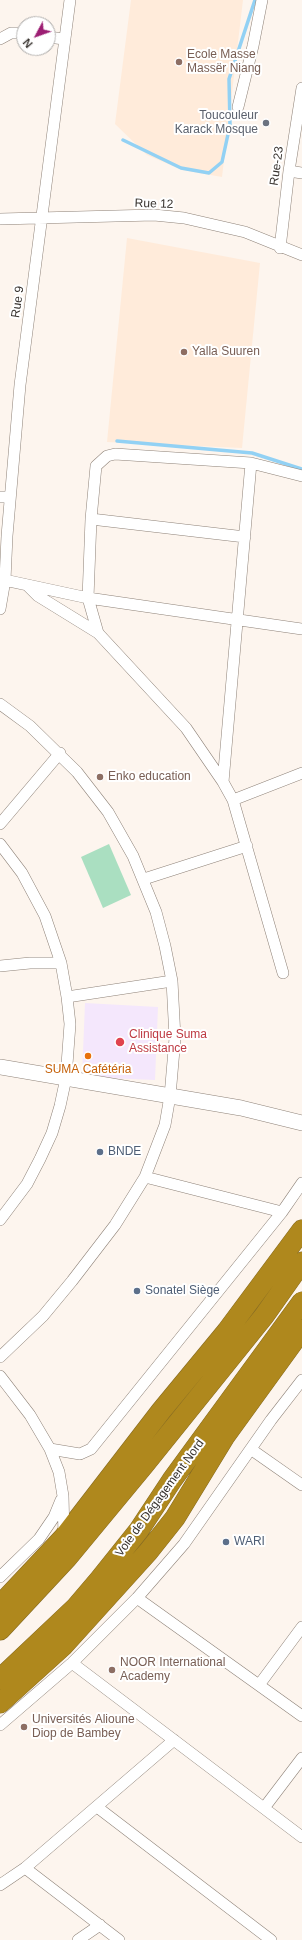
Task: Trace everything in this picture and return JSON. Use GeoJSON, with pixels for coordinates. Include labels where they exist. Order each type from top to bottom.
{"type":"FeatureCollection","features":[{"type":"Feature","properties":{"kind":"highway"},"geometry":{"type":"LineString","coordinates":[[0,1605],[64,1537],[190,1375],[227,1331],[302,1230]]}},
{"type":"Feature","properties":{"kind":"highway"},"geometry":{"type":"LineString","coordinates":[[3,1627],[67,1558],[144,1465],[264,1316],[302,1262]]}},
{"type":"Feature","properties":{"kind":"highway","name":"Voie de Dégagement Nord"},"geometry":{"type":"LineString","coordinates":[[0,1679],[24,1659],[76,1607],[139,1530],[172,1480],[302,1302]]}},
{"type":"Feature","properties":{"kind":"highway"},"geometry":{"type":"LineString","coordinates":[[0,1703],[68,1640],[148,1552],[174,1518],[225,1436],[302,1330]]}},
{"type":"Feature","properties":{"kind":"highway"},"geometry":{"type":"LineString","coordinates":[[144,1465],[190,1375]]}},
{"type":"Feature","properties":{"kind":"highway"},"geometry":{"type":"LineString","coordinates":[[139,1530],[207,1464]]}},
{"type":"Feature","properties":{"kind":"street","name":"Rue 9"},"geometry":{"type":"LineString","coordinates":[[0,609],[5,497],[70,0]]}},
{"type":"Feature","properties":{"kind":"street"},"geometry":{"type":"LineString","coordinates":[[238,107],[253,46],[262,0]]}},
{"type":"Feature","properties":{"kind":"street"},"geometry":{"type":"LineString","coordinates":[[0,39],[11,33],[16,33]]}},
{"type":"Feature","properties":{"kind":"street"},"geometry":{"type":"LineString","coordinates":[[56,38],[64,39]]}},
{"type":"Feature","properties":{"kind":"street","name":"Rue-23"},"geometry":{"type":"LineString","coordinates":[[280,248],[289,172],[302,88]]}},
{"type":"Feature","properties":{"kind":"street"},"geometry":{"type":"LineString","coordinates":[[289,172],[302,173]]}},
{"type":"Feature","properties":{"kind":"street","name":"Rue 12"},"geometry":{"type":"LineString","coordinates":[[0,219],[154,215],[184,218],[245,232],[280,248],[302,255]]}},
{"type":"Feature","properties":{"kind":"street"},"geometry":{"type":"LineString","coordinates":[[98,633],[88,598],[91,519],[96,466],[107,456],[115,454],[251,463],[302,476]]}},
{"type":"Feature","properties":{"kind":"street"},"geometry":{"type":"LineString","coordinates":[[223,782],[251,463]]}},
{"type":"Feature","properties":{"kind":"street"},"geometry":{"type":"LineString","coordinates":[[91,519],[245,537]]}},
{"type":"Feature","properties":{"kind":"street"},"geometry":{"type":"LineString","coordinates":[[2,579],[88,598],[238,618],[302,629]]}},
{"type":"Feature","properties":{"kind":"street"},"geometry":{"type":"LineString","coordinates":[[26,584],[38,596],[98,633],[186,728],[223,782],[232,800],[247,846],[283,973]]}},
{"type":"Feature","properties":{"kind":"street"},"geometry":{"type":"LineString","coordinates":[[0,704],[30,726],[60,753],[77,772],[108,812],[130,850],[144,879],[158,919],[172,981],[175,1038],[170,1096],[164,1125],[145,1177],[115,1225],[72,1281],[43,1316],[0,1356]]}},
{"type":"Feature","properties":{"kind":"street"},"geometry":{"type":"LineString","coordinates":[[0,824],[60,753]]}},
{"type":"Feature","properties":{"kind":"street"},"geometry":{"type":"LineString","coordinates":[[232,800],[302,772]]}},
{"type":"Feature","properties":{"kind":"street"},"geometry":{"type":"LineString","coordinates":[[0,844],[22,873],[46,916],[61,963],[68,997],[69,1051],[66,1078],[58,1113],[40,1159],[27,1184],[0,1220]]}},
{"type":"Feature","properties":{"kind":"street"},"geometry":{"type":"LineString","coordinates":[[144,879],[247,846]]}},
{"type":"Feature","properties":{"kind":"street"},"geometry":{"type":"LineString","coordinates":[[0,966],[30,963],[61,963]]}},
{"type":"Feature","properties":{"kind":"street"},"geometry":{"type":"LineString","coordinates":[[68,997],[172,981]]}},
{"type":"Feature","properties":{"kind":"street"},"geometry":{"type":"LineString","coordinates":[[0,1067],[241,1108],[302,1123]]}},
{"type":"Feature","properties":{"kind":"street"},"geometry":{"type":"LineString","coordinates":[[145,1177],[282,1212]]}},
{"type":"Feature","properties":{"kind":"street"},"geometry":{"type":"LineString","coordinates":[[50,1449],[80,1454],[91,1449],[282,1212],[302,1183]]}},
{"type":"Feature","properties":{"kind":"street"},"geometry":{"type":"LineString","coordinates":[[0,1376],[30,1415],[50,1449],[59,1472],[63,1496],[64,1537]]}},
{"type":"Feature","properties":{"kind":"street"},"geometry":{"type":"LineString","coordinates":[[0,1725],[72,1663],[137,1598],[184,1544],[252,1450],[271,1420],[302,1380]]}},
{"type":"Feature","properties":{"kind":"street"},"geometry":{"type":"LineString","coordinates":[[252,1450],[302,1485]]}},
{"type":"Feature","properties":{"kind":"street"},"geometry":{"type":"LineString","coordinates":[[0,1577],[40,1539],[54,1517],[63,1496]]}},
{"type":"Feature","properties":{"kind":"street"},"geometry":{"type":"LineString","coordinates":[[137,1598],[302,1716]]}},
{"type":"Feature","properties":{"kind":"street"},"geometry":{"type":"LineString","coordinates":[[259,1685],[302,1626]]}},
{"type":"Feature","properties":{"kind":"street"},"geometry":{"type":"LineString","coordinates":[[72,1663],[302,1837]]}},
{"type":"Feature","properties":{"kind":"street"},"geometry":{"type":"LineString","coordinates":[[0,1885],[24,1868],[98,1807],[174,1740]]}},
{"type":"Feature","properties":{"kind":"street"},"geometry":{"type":"LineString","coordinates":[[264,1808],[302,1758]]}},
{"type":"Feature","properties":{"kind":"street"},"geometry":{"type":"LineString","coordinates":[[98,1807],[271,1940]]}},
{"type":"Feature","properties":{"kind":"street"},"geometry":{"type":"LineString","coordinates":[[24,1868],[118,1940]]}},
{"type":"Feature","properties":{"kind":"street"},"geometry":{"type":"LineString","coordinates":[[78,1940],[100,1925]]}},
{"type":"Feature","properties":{"kind":"shaded area","name":"Ecole Masse Massër Niang"},"geometry":{"type":"Polygon","coordinates":[[[131,0],[243,0],[222,177],[182,170],[147,155],[115,124],[131,0]]]}},
{"type":"Feature","properties":{"kind":"shaded area","name":"Yalla Suuren"},"geometry":{"type":"Polygon","coordinates":[[[127,238],[260,263],[242,448],[107,442],[127,238]]]}},
{"type":"Feature","properties":{"kind":"shaded area","name":"Clinique Suma Assistance"},"geometry":{"type":"Polygon","coordinates":[[[85,1003],[158,1007],[155,1080],[82,1077],[85,1003]]]}},
{"type":"Feature","properties":{"kind":"green space"},"geometry":{"type":"Polygon","coordinates":[[[109,844],[131,895],[103,908],[81,857],[109,844]]]}},
{"type":"Feature","properties":{"kind":"waterway"},"geometry":{"type":"LineString","coordinates":[[123,140],[181,168],[209,173],[222,162],[230,125],[229,79],[255,0]]}},
{"type":"Feature","properties":{"kind":"waterway"},"geometry":{"type":"LineString","coordinates":[[117,441],[252,453],[302,469]]}},
{"type":"Feature","properties":{"kind":"place","name":"Ecole Masse Massër Niang"},"geometry":{"type":"Point","coordinates":[179,62]}},
{"type":"Feature","properties":{"kind":"place","name":"Toucouleur Karack Mosque"},"geometry":{"type":"Point","coordinates":[266,123]}},
{"type":"Feature","properties":{"kind":"place","name":"Yalla Suuren"},"geometry":{"type":"Point","coordinates":[184,352]}},
{"type":"Feature","properties":{"kind":"place","name":"Enko education"},"geometry":{"type":"Point","coordinates":[100,777]}},
{"type":"Feature","properties":{"kind":"place","name":"Clinique Suma Assistance"},"geometry":{"type":"Point","coordinates":[120,1042]}},
{"type":"Feature","properties":{"kind":"place","name":"SUMA Cafétéria"},"geometry":{"type":"Point","coordinates":[88,1056]}},
{"type":"Feature","properties":{"kind":"place","name":"BNDE"},"geometry":{"type":"Point","coordinates":[100,1152]}},
{"type":"Feature","properties":{"kind":"place","name":"Sonatel Siège"},"geometry":{"type":"Point","coordinates":[137,1291]}},
{"type":"Feature","properties":{"kind":"place","name":"WARI"},"geometry":{"type":"Point","coordinates":[226,1542]}},
{"type":"Feature","properties":{"kind":"place","name":"NOOR International Academy"},"geometry":{"type":"Point","coordinates":[112,1670]}},
{"type":"Feature","properties":{"kind":"place","name":"Universités Alioune Diop de Bambey"},"geometry":{"type":"Point","coordinates":[24,1727]}}]}
